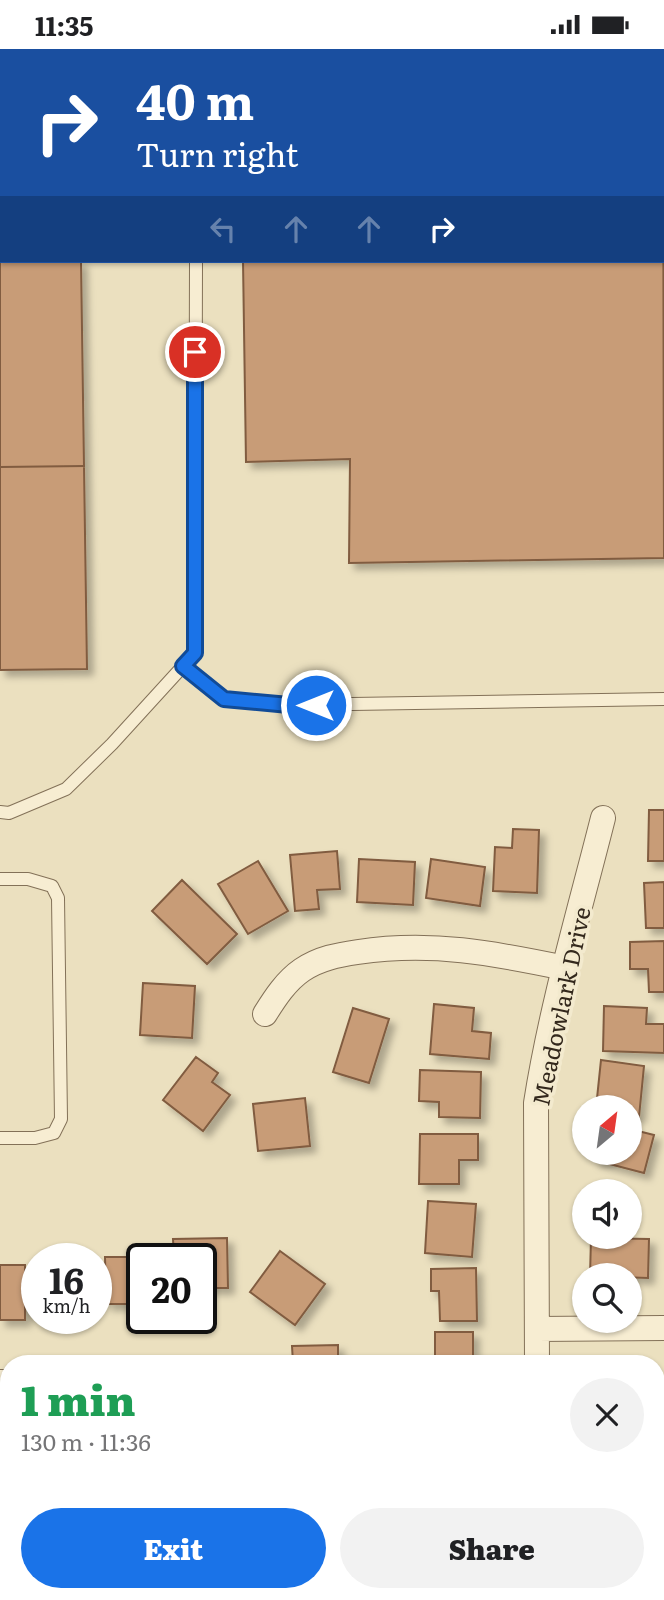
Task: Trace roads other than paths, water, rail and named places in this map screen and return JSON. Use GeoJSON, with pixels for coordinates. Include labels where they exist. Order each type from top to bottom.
{"type":"FeatureCollection","features":[{"type":"Feature","properties":{"kind":"street","name":"Meadowlark Drive"},"geometry":{"type":"LineString","coordinates":[[537,1355],[536,1103],[541,1069],[603,818]]}},
{"type":"Feature","properties":{"kind":"street"},"geometry":{"type":"LineString","coordinates":[[265,1014],[282,988],[302,970],[327,957],[385,948],[444,948],[490,952],[565,968]]}},
{"type":"Feature","properties":{"kind":"street"},"geometry":{"type":"LineString","coordinates":[[537,1329],[664,1328]]}},
{"type":"Feature","properties":{"kind":"lane"},"geometry":{"type":"LineString","coordinates":[[0,812],[9,813],[66,789],[113,744],[195,653],[196,263]]}},
{"type":"Feature","properties":{"kind":"lane"},"geometry":{"type":"LineString","coordinates":[[183,666],[224,699],[289,705],[664,699]]}},
{"type":"Feature","properties":{"kind":"lane"},"geometry":{"type":"LineString","coordinates":[[0,879],[28,879],[52,886],[58,898],[61,1119],[54,1133],[35,1138],[0,1137]]}}]}
